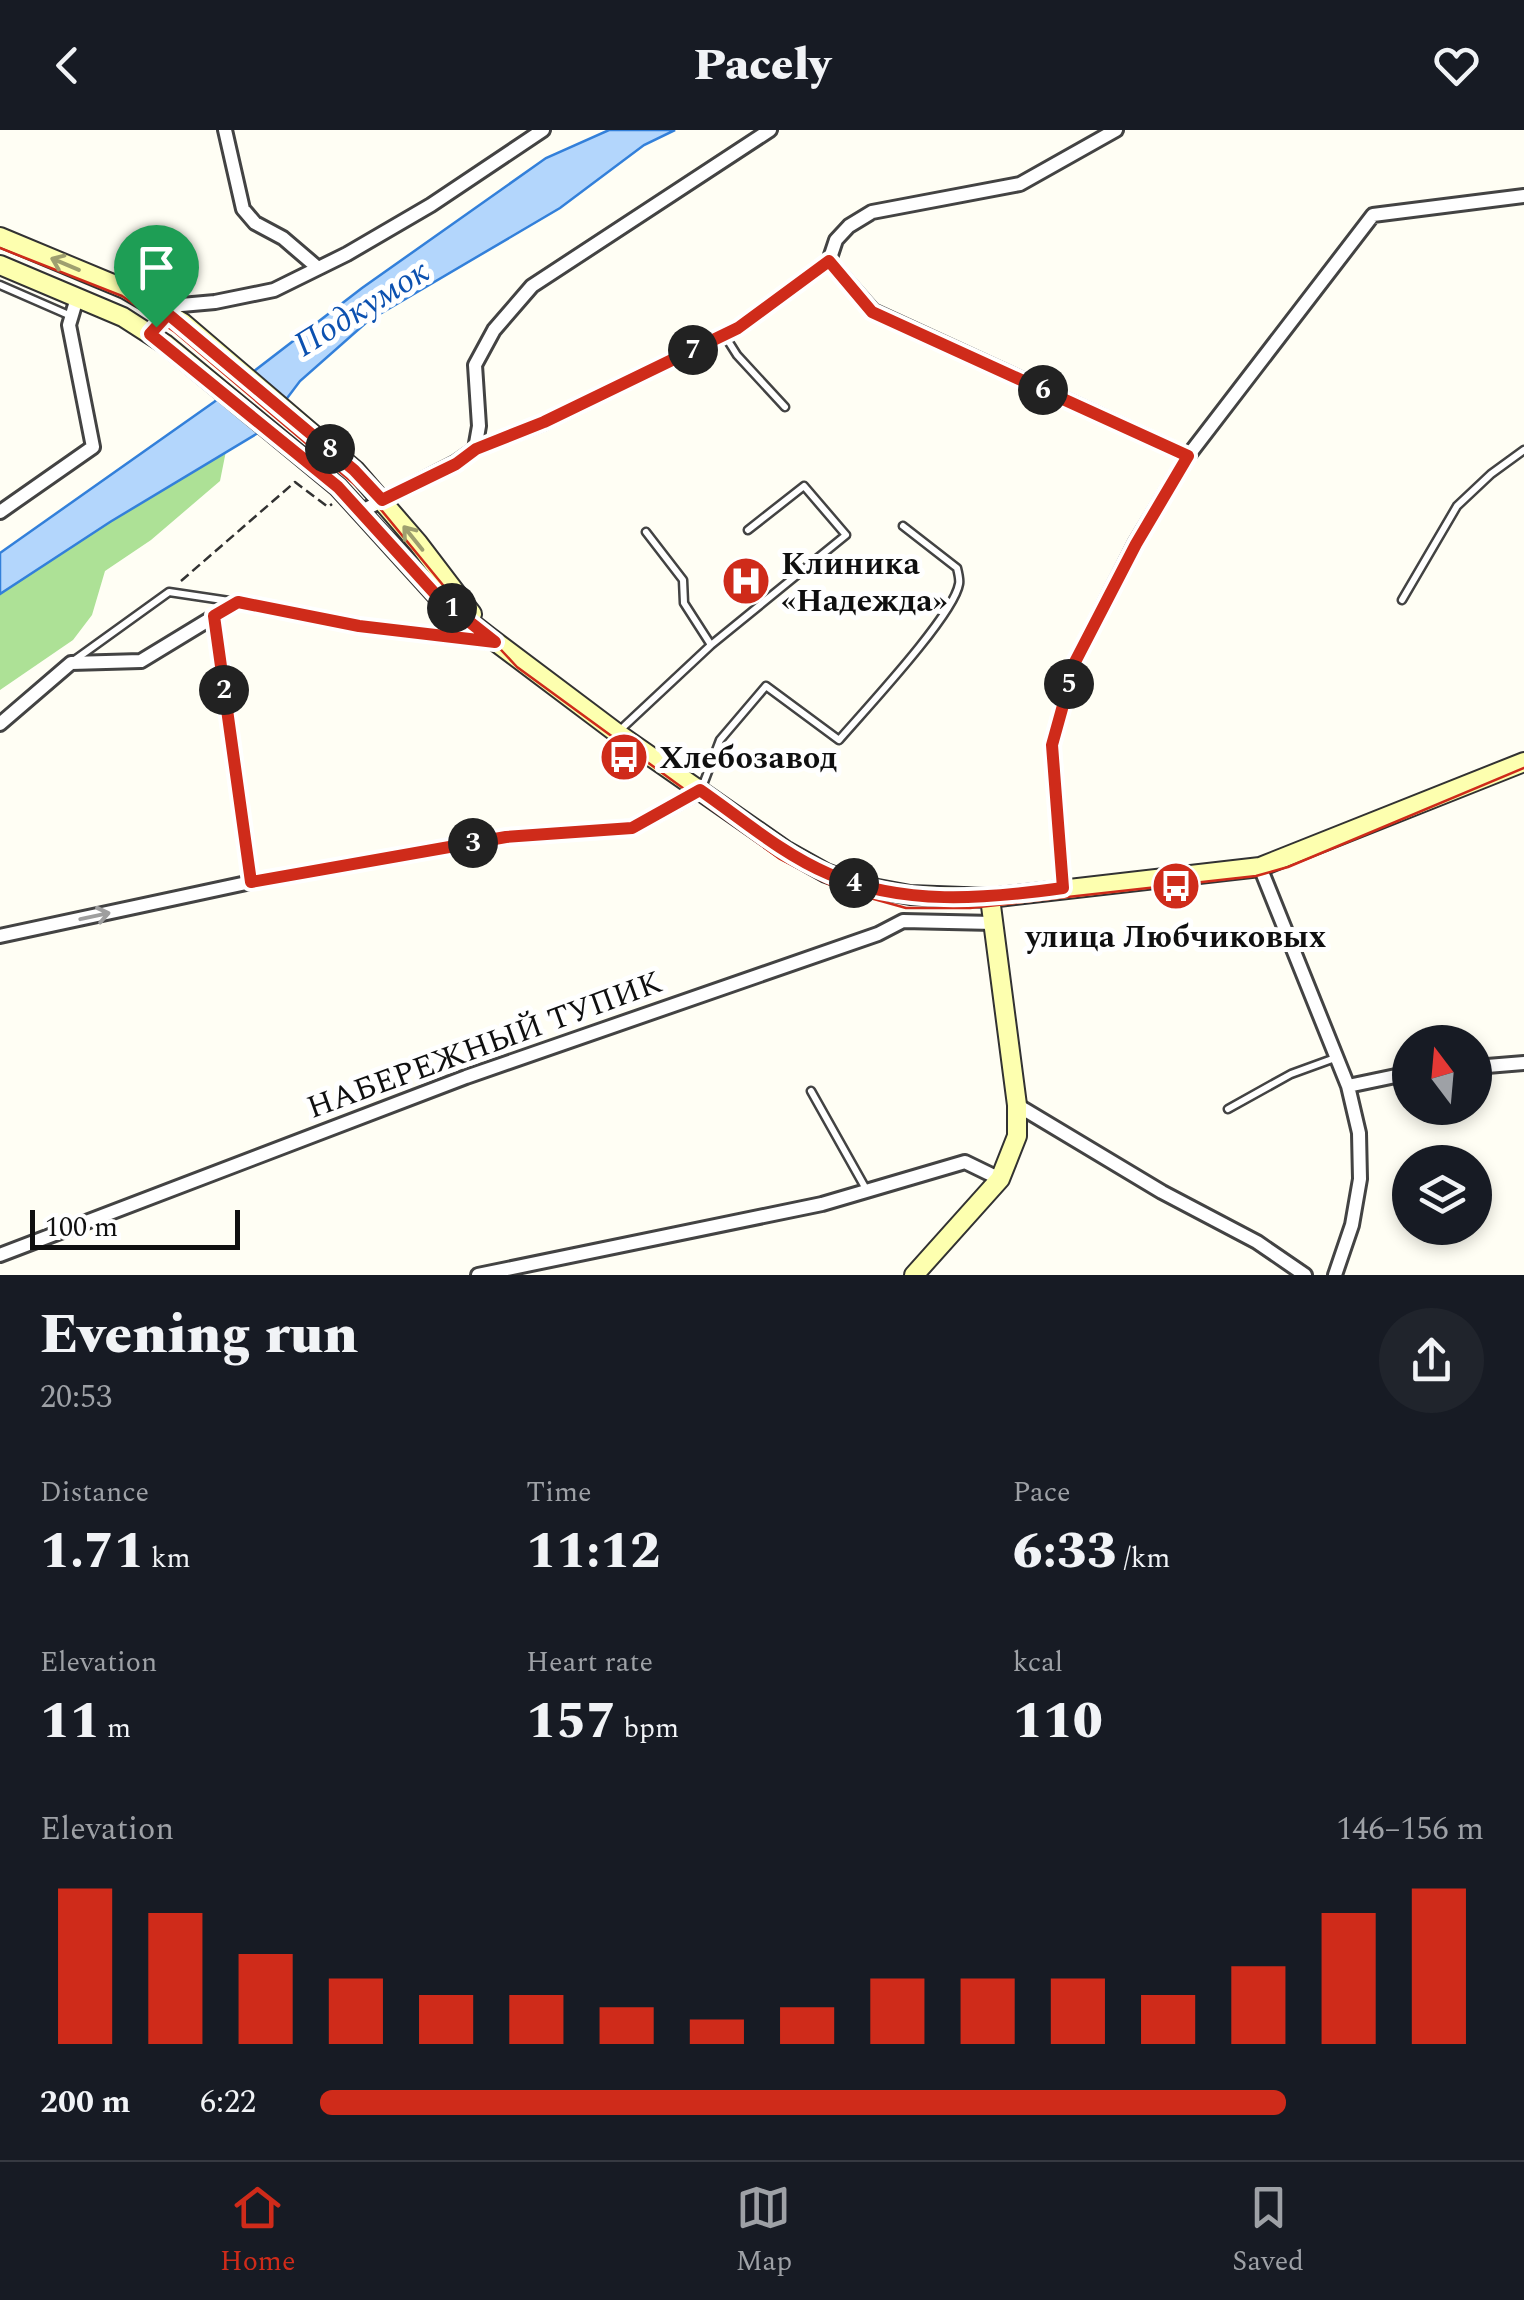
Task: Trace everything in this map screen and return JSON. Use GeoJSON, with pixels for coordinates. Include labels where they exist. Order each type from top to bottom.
{"type":"FeatureCollection","features":[{"type":"Feature","properties":{"kind":"main road"},"geometry":{"type":"LineString","coordinates":[[0,237],[124,289],[170,315],[354,470],[495,642]]}},
{"type":"Feature","properties":{"kind":"main road"},"geometry":{"type":"LineString","coordinates":[[0,265],[123,318],[157,339],[362,511],[438,597],[495,642],[785,850],[826,873],[862,886],[910,895],[990,898],[1260,867],[1524,762]]}},
{"type":"Feature","properties":{"kind":"main road"},"geometry":{"type":"LineString","coordinates":[[914,1275],[933,1268],[1000,1179],[1017,1136],[1017,1105],[990,898]]}},
{"type":"Feature","properties":{"kind":"street"},"geometry":{"type":"LineString","coordinates":[[226,130],[243,209],[255,223],[283,238],[318,268]]}},
{"type":"Feature","properties":{"kind":"street"},"geometry":{"type":"LineString","coordinates":[[170,315],[274,290],[431,205],[543,130]]}},
{"type":"Feature","properties":{"kind":"street"},"geometry":{"type":"LineString","coordinates":[[476,449],[479,426],[475,365],[494,330],[532,286],[770,130]]}},
{"type":"Feature","properties":{"kind":"street"},"geometry":{"type":"LineString","coordinates":[[362,511],[456,464],[476,449],[544,422],[725,335],[829,261],[836,240],[849,226],[872,212],[1020,184],[1116,130]]}},
{"type":"Feature","properties":{"kind":"street"},"geometry":{"type":"LineString","coordinates":[[1063,888],[1052,745],[1075,662],[1136,544],[1188,456],[1373,216],[1524,196]]}},
{"type":"Feature","properties":{"kind":"street"},"geometry":{"type":"LineString","coordinates":[[829,261],[872,312],[1188,456]]}},
{"type":"Feature","properties":{"kind":"street"},"geometry":{"type":"LineString","coordinates":[[0,512],[94,447],[69,325],[77,298]]}},
{"type":"Feature","properties":{"kind":"street"},"geometry":{"type":"LineString","coordinates":[[0,724],[71,663],[141,661],[238,602],[359,626],[495,642]]}},
{"type":"Feature","properties":{"kind":"street"},"geometry":{"type":"LineString","coordinates":[[214,616],[251,882]]}},
{"type":"Feature","properties":{"kind":"street"},"geometry":{"type":"LineString","coordinates":[[0,936],[251,882],[506,837],[632,828],[700,790]]}},
{"type":"Feature","properties":{"kind":"street"},"geometry":{"type":"LineString","coordinates":[[1260,867],[1348,1086],[1359,1134],[1360,1179],[1352,1225],[1335,1275]]}},
{"type":"Feature","properties":{"kind":"street","name":"НАБЕРЕЖНЫЙ ТУПИК"},"geometry":{"type":"LineString","coordinates":[[0,1255],[466,1077],[878,934],[903,920],[994,922]]}},
{"type":"Feature","properties":{"kind":"street"},"geometry":{"type":"LineString","coordinates":[[1492,1065],[1524,1062]]}},
{"type":"Feature","properties":{"kind":"street"},"geometry":{"type":"LineString","coordinates":[[1348,1086],[1392,1077]]}},
{"type":"Feature","properties":{"kind":"street"},"geometry":{"type":"LineString","coordinates":[[1017,1105],[1162,1192],[1257,1242],[1305,1275]]}},
{"type":"Feature","properties":{"kind":"street"},"geometry":{"type":"LineString","coordinates":[[487,1274],[802,1208],[965,1162],[1000,1179]]}},
{"type":"Feature","properties":{"kind":"lane"},"geometry":{"type":"LineString","coordinates":[[0,285],[70,316]]}},
{"type":"Feature","properties":{"kind":"lane"},"geometry":{"type":"LineString","coordinates":[[157,339],[170,315]]}},
{"type":"Feature","properties":{"kind":"lane"},"geometry":{"type":"LineString","coordinates":[[725,335],[737,355],[785,407]]}},
{"type":"Feature","properties":{"kind":"lane"},"geometry":{"type":"LineString","coordinates":[[1402,600],[1456,506],[1490,474],[1524,450]]}},
{"type":"Feature","properties":{"kind":"lane"},"geometry":{"type":"LineString","coordinates":[[617,733],[711,645],[846,535],[804,486],[748,530]]}},
{"type":"Feature","properties":{"kind":"lane"},"geometry":{"type":"LineString","coordinates":[[700,790],[720,740],[766,686],[839,740],[923,641],[952,603],[960,582],[957,568],[903,526]]}},
{"type":"Feature","properties":{"kind":"lane"},"geometry":{"type":"LineString","coordinates":[[646,532],[682,580],[684,603],[711,645]]}},
{"type":"Feature","properties":{"kind":"lane"},"geometry":{"type":"LineString","coordinates":[[71,663],[169,592],[238,602]]}},
{"type":"Feature","properties":{"kind":"lane"},"geometry":{"type":"LineString","coordinates":[[1228,1109],[1291,1074],[1336,1057]]}},
{"type":"Feature","properties":{"kind":"lane"},"geometry":{"type":"LineString","coordinates":[[811,1091],[867,1190]]}},
{"type":"Feature","properties":{"kind":"path"},"geometry":{"type":"LineString","coordinates":[[169,592],[295,482],[328,507],[339,492]]}},
{"type":"Feature","properties":{"kind":"green space"},"geometry":{"type":"Polygon","coordinates":[[[226,451],[220,481],[151,540],[105,571],[92,615],[73,640],[0,690],[0,594],[226,451]]]}},
{"type":"Feature","properties":{"kind":"water","name":"Подкумок"},"geometry":{"type":"Polygon","coordinates":[[[609,130],[675,130],[644,145],[560,208],[368,321],[300,381],[263,430],[0,594],[0,553],[214,402],[362,288],[546,158],[609,130]]]}},
{"type":"Feature","properties":{"kind":"pier"},"geometry":{"type":"Polygon","coordinates":[[[248,370],[289,405],[267,433],[215,395],[248,370]]]}},
{"type":"Feature","properties":{"kind":"tram line"},"geometry":{"type":"LineString","coordinates":[[0,248],[122,296],[175,332],[373,500],[461,607],[517,667],[780,859],[838,889],[906,908],[970,908],[1256,876],[1288,867],[1524,768]]}},
{"type":"Feature","properties":{"kind":"place","name":"Клиника «Надежда»"},"geometry":{"type":"Point","coordinates":[746,581]}},
{"type":"Feature","properties":{"kind":"place","name":"Хлебозавод"},"geometry":{"type":"Point","coordinates":[624,757]}},
{"type":"Feature","properties":{"kind":"place","name":"улица Любчиковых"},"geometry":{"type":"Point","coordinates":[1176,886]}},
{"type":"Feature","properties":{"kind":"route"},"geometry":{"type":"LineString","coordinates":[[829,261],[872,312],[1188,456],[1136,544],[1075,662],[1052,745],[1063,888],[990,898],[910,895],[862,886],[826,873],[785,850],[700,790],[632,828],[506,837],[251,882],[214,616],[238,602],[359,626],[495,642],[438,597],[338,487],[150,334],[156,327],[168,314],[183,323],[354,470],[382,500],[456,464],[476,449],[544,422],[738,328],[829,261]]}}]}
